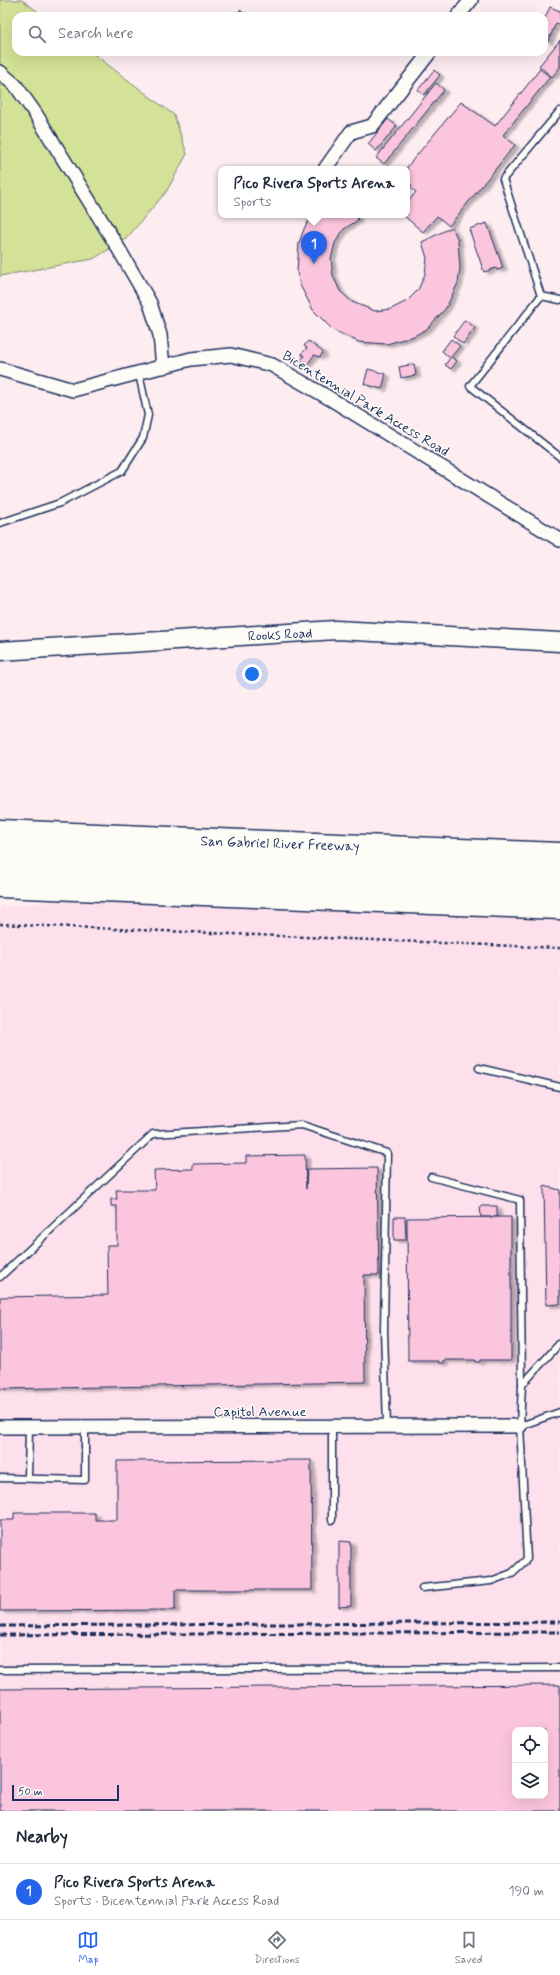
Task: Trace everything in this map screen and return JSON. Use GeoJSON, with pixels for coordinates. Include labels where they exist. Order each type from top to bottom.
{"type":"FeatureCollection","features":[{"type":"Feature","properties":{"kind":"highway","name":"San Gabriel River Freeway"},"geometry":{"type":"LineString","coordinates":[[0,832],[560,854]]}},
{"type":"Feature","properties":{"kind":"highway"},"geometry":{"type":"LineString","coordinates":[[0,850],[560,873]]}},
{"type":"Feature","properties":{"kind":"highway"},"geometry":{"type":"LineString","coordinates":[[0,869],[560,892]]}},
{"type":"Feature","properties":{"kind":"highway"},"geometry":{"type":"LineString","coordinates":[[0,886],[560,908]]}},
{"type":"Feature","properties":{"kind":"street"},"geometry":{"type":"LineString","coordinates":[[461,12],[471,0]]}},
{"type":"Feature","properties":{"kind":"street"},"geometry":{"type":"LineString","coordinates":[[327,166],[351,132],[372,126],[427,56]]}},
{"type":"Feature","properties":{"kind":"street"},"geometry":{"type":"LineString","coordinates":[[0,72],[16,86],[35,113],[118,246],[150,303],[160,335],[163,367]]}},
{"type":"Feature","properties":{"kind":"street","name":"Bicentennial Park Access Road"},"geometry":{"type":"LineString","coordinates":[[4,372],[73,390],[191,360],[231,355],[272,365],[329,398],[560,540]]}},
{"type":"Feature","properties":{"kind":"street","name":"Rooks Road"},"geometry":{"type":"LineString","coordinates":[[0,651],[336,630],[560,642]]}},
{"type":"Feature","properties":{"kind":"street","name":"Capitol Avenue"},"geometry":{"type":"LineString","coordinates":[[0,1427],[520,1426]]}},
{"type":"Feature","properties":{"kind":"lane"},"geometry":{"type":"LineString","coordinates":[[541,296],[503,179],[560,111]]}},
{"type":"Feature","properties":{"kind":"lane"},"geometry":{"type":"LineString","coordinates":[[541,296],[560,300]]}},
{"type":"Feature","properties":{"kind":"lane"},"geometry":{"type":"LineString","coordinates":[[541,296],[470,386],[560,457]]}},
{"type":"Feature","properties":{"kind":"lane"},"geometry":{"type":"LineString","coordinates":[[0,523],[60,503],[122,471],[143,438],[148,415],[139,374]]}},
{"type":"Feature","properties":{"kind":"lane"},"geometry":{"type":"LineString","coordinates":[[479,1068],[560,1087]]}},
{"type":"Feature","properties":{"kind":"lane"},"geometry":{"type":"LineString","coordinates":[[0,1277],[153,1134],[302,1124],[387,1153],[384,1330],[387,1427]]}},
{"type":"Feature","properties":{"kind":"lane"},"geometry":{"type":"LineString","coordinates":[[422,1588],[491,1580],[512,1572],[527,1559],[520,1426],[522,1385],[520,1200],[430,1176]]}},
{"type":"Feature","properties":{"kind":"lane"},"geometry":{"type":"LineString","coordinates":[[522,1385],[560,1343]]}},
{"type":"Feature","properties":{"kind":"lane"},"geometry":{"type":"LineString","coordinates":[[520,1426],[560,1412]]}},
{"type":"Feature","properties":{"kind":"lane"},"geometry":{"type":"LineString","coordinates":[[28,1478],[29,1427]]}},
{"type":"Feature","properties":{"kind":"lane"},"geometry":{"type":"LineString","coordinates":[[0,1478],[85,1480],[85,1427]]}},
{"type":"Feature","properties":{"kind":"lane"},"geometry":{"type":"LineString","coordinates":[[332,1427],[332,1520]]}},
{"type":"Feature","properties":{"kind":"lane"},"geometry":{"type":"LineString","coordinates":[[0,1670],[560,1668]]}},
{"type":"Feature","properties":{"kind":"path"},"geometry":{"type":"LineString","coordinates":[[0,924],[560,948]]}},
{"type":"Feature","properties":{"kind":"shaded area"},"geometry":{"type":"Polygon","coordinates":[[[149,894],[560,902],[560,1811],[0,1811],[0,907],[149,894]]]}},
{"type":"Feature","properties":{"kind":"green space"},"geometry":{"type":"Polygon","coordinates":[[[0,0],[22,0],[38,12],[12,12],[12,56],[96,56],[174,115],[187,154],[166,192],[126,239],[93,259],[0,276],[0,0]]]}},
{"type":"Feature","properties":{"kind":"building"},"geometry":{"type":"Polygon","coordinates":[[[550,7],[560,11],[560,25],[556,23],[548,42],[548,12],[550,7]]]}},
{"type":"Feature","properties":{"kind":"building"},"geometry":{"type":"Polygon","coordinates":[[[560,40],[560,67],[552,77],[539,66],[560,40]]]}},
{"type":"Feature","properties":{"kind":"building"},"geometry":{"type":"Polygon","coordinates":[[[540,69],[550,77],[503,135],[515,145],[449,226],[437,216],[423,232],[407,218],[410,218],[410,199],[416,192],[410,187],[412,185],[410,184],[410,166],[408,166],[461,102],[495,126],[540,69]]]}},
{"type":"Feature","properties":{"kind":"building"},"geometry":{"type":"Polygon","coordinates":[[[434,70],[440,75],[424,95],[418,90],[434,70]]]}},
{"type":"Feature","properties":{"kind":"building"},"geometry":{"type":"Polygon","coordinates":[[[436,83],[444,90],[384,164],[376,158],[436,83]]]}},
{"type":"Feature","properties":{"kind":"building"},"geometry":{"type":"Polygon","coordinates":[[[388,119],[397,126],[376,151],[368,144],[388,119]]]}},
{"type":"Feature","properties":{"kind":"building"},"geometry":{"type":"Polygon","coordinates":[[[310,218],[357,218],[358,220],[344,229],[335,243],[331,259],[333,276],[340,291],[352,302],[375,311],[391,309],[407,301],[418,290],[425,274],[427,258],[422,242],[452,227],[458,240],[460,268],[458,283],[446,308],[427,329],[414,336],[387,344],[359,342],[333,330],[313,310],[300,285],[297,272],[299,243],[304,229],[310,218]]]}},
{"type":"Feature","properties":{"kind":"building"},"geometry":{"type":"Polygon","coordinates":[[[487,223],[503,268],[497,270],[496,268],[484,272],[469,229],[487,223]]]}},
{"type":"Feature","properties":{"kind":"building"},"geometry":{"type":"Polygon","coordinates":[[[465,320],[475,328],[463,344],[453,336],[465,320]]]}},
{"type":"Feature","properties":{"kind":"building"},"geometry":{"type":"Polygon","coordinates":[[[451,339],[460,346],[451,357],[457,361],[451,369],[445,365],[450,358],[442,351],[451,339]]]}},
{"type":"Feature","properties":{"kind":"building"},"geometry":{"type":"Polygon","coordinates":[[[308,341],[323,352],[320,357],[314,355],[307,365],[301,360],[304,356],[301,354],[307,348],[304,346],[308,341]]]}},
{"type":"Feature","properties":{"kind":"building"},"geometry":{"type":"Polygon","coordinates":[[[414,364],[416,375],[401,378],[399,367],[414,364]]]}},
{"type":"Feature","properties":{"kind":"building"},"geometry":{"type":"Polygon","coordinates":[[[368,369],[386,374],[382,389],[364,384],[368,369]]]}},
{"type":"Feature","properties":{"kind":"building"},"geometry":{"type":"Polygon","coordinates":[[[305,1155],[306,1189],[307,1169],[377,1168],[379,1275],[364,1275],[365,1382],[0,1389],[0,1297],[108,1295],[107,1245],[117,1245],[117,1206],[111,1206],[111,1199],[117,1199],[116,1190],[155,1190],[154,1170],[193,1169],[193,1164],[246,1163],[246,1156],[305,1155]]]}},
{"type":"Feature","properties":{"kind":"building"},"geometry":{"type":"Polygon","coordinates":[[[544,1186],[560,1190],[560,1304],[546,1305],[544,1186]]]}},
{"type":"Feature","properties":{"kind":"building"},"geometry":{"type":"Polygon","coordinates":[[[480,1206],[497,1206],[497,1217],[481,1217],[480,1206]]]}},
{"type":"Feature","properties":{"kind":"building"},"geometry":{"type":"Polygon","coordinates":[[[394,1217],[405,1217],[406,1240],[394,1240],[394,1217]]]}},
{"type":"Feature","properties":{"kind":"building"},"geometry":{"type":"Polygon","coordinates":[[[511,1217],[511,1360],[480,1360],[480,1362],[475,1362],[475,1360],[444,1360],[444,1363],[439,1363],[439,1361],[408,1361],[407,1218],[511,1217]]]}},
{"type":"Feature","properties":{"kind":"building"},"geometry":{"type":"Polygon","coordinates":[[[311,1460],[312,1590],[175,1590],[175,1610],[0,1611],[0,1520],[14,1520],[14,1513],[95,1513],[95,1520],[117,1520],[117,1461],[311,1460]]]}},
{"type":"Feature","properties":{"kind":"building"},"geometry":{"type":"Polygon","coordinates":[[[339,1541],[351,1542],[351,1606],[339,1607],[339,1541]]]}},
{"type":"Feature","properties":{"kind":"building"},"geometry":{"type":"Polygon","coordinates":[[[560,1685],[560,1811],[0,1811],[0,1689],[560,1685]]]}},
{"type":"Feature","properties":{"kind":"railway"},"geometry":{"type":"LineString","coordinates":[[0,1626],[560,1622]]}},
{"type":"Feature","properties":{"kind":"railway"},"geometry":{"type":"LineString","coordinates":[[0,1635],[560,1632]]}},
{"type":"Feature","properties":{"kind":"place","name":"Pico Rivera Sports Arena"},"geometry":{"type":"Point","coordinates":[314,264]}}]}
